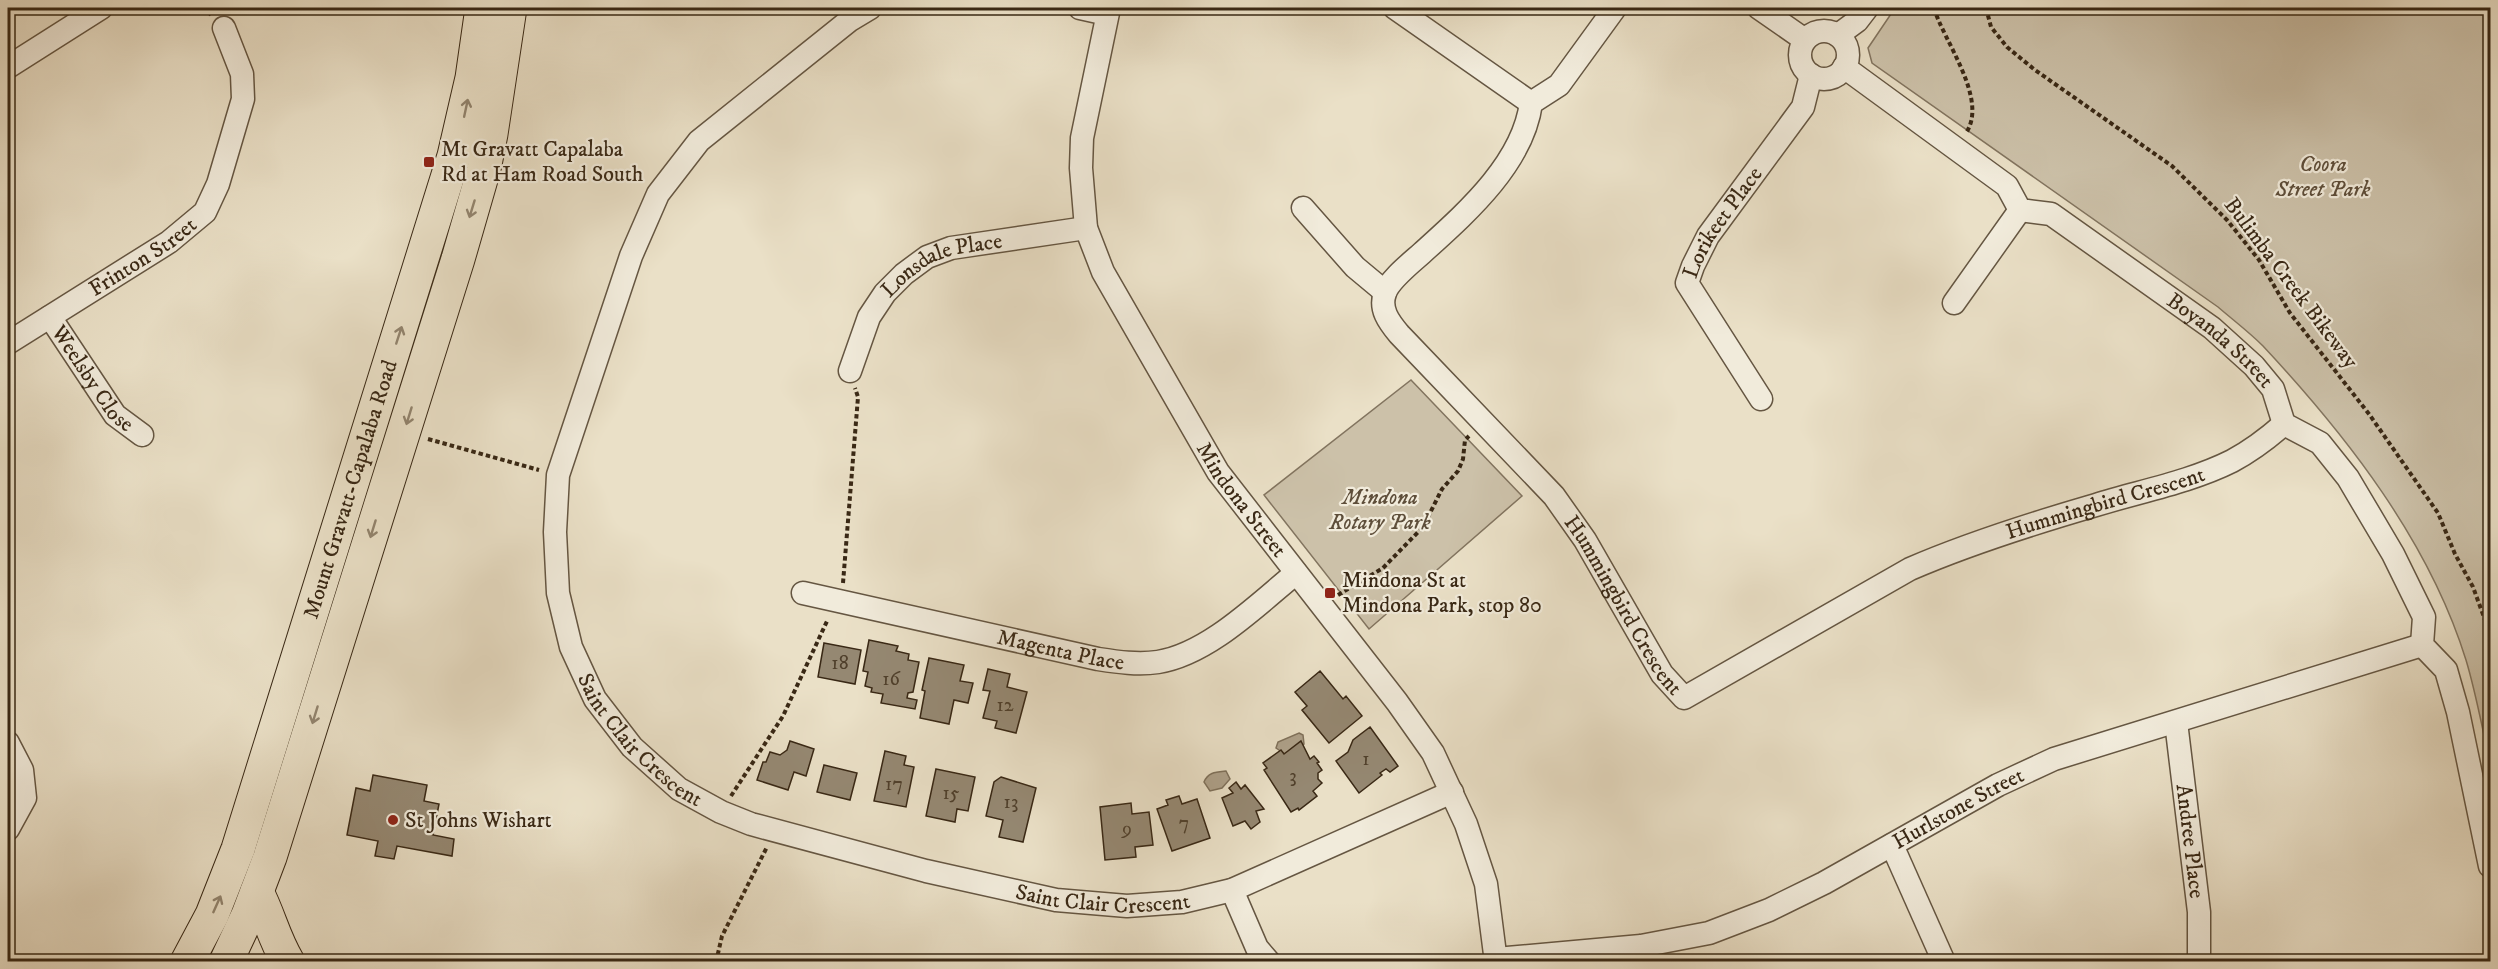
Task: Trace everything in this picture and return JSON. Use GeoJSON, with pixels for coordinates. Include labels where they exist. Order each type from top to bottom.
{"type":"FeatureCollection","features":[{"type":"Feature","properties":{"kind":"highway","name":"Mount Gravatt-Capalaba Road"},"geometry":{"type":"LineString","coordinates":[[187,962],[212,915],[238,849],[428,245],[464,117],[482,8]]}},
{"type":"Feature","properties":{"kind":"highway","name":"Mount Gravatt-Capalaba Road"},"geometry":{"type":"LineString","coordinates":[[226,962],[257,892],[479,186],[491,134],[510,8]]}},
{"type":"Feature","properties":{"kind":"highway"},"geometry":{"type":"LineString","coordinates":[[257,892],[270,917],[274,937],[288,962]]}},
{"type":"Feature","properties":{"kind":"street"},"geometry":{"type":"LineString","coordinates":[[8,66],[101,8]]}},
{"type":"Feature","properties":{"kind":"street","name":"Saint Clair Crescent"},"geometry":{"type":"LineString","coordinates":[[870,8],[850,21],[699,141],[658,194],[631,256],[558,475],[555,532],[558,593],[571,647],[595,699],[632,747],[679,789],[720,812],[751,824],[926,871],[1056,900],[1127,906],[1182,902],[1232,890],[1452,792]]}},
{"type":"Feature","properties":{"kind":"street"},"geometry":{"type":"LineString","coordinates":[[1080,8],[1108,10]]}},
{"type":"Feature","properties":{"kind":"street"},"geometry":{"type":"LineString","coordinates":[[1395,8],[1531,103]]}},
{"type":"Feature","properties":{"kind":"street"},"geometry":{"type":"LineString","coordinates":[[1531,103],[1559,85],[1615,8]]}},
{"type":"Feature","properties":{"kind":"street"},"geometry":{"type":"LineString","coordinates":[[1759,8],[1805,40]]}},
{"type":"Feature","properties":{"kind":"street"},"geometry":{"type":"LineString","coordinates":[[1838,35],[1857,21],[1867,8]]}},
{"type":"Feature","properties":{"kind":"street","name":"Mindona Street"},"geometry":{"type":"LineString","coordinates":[[1108,10],[1082,138],[1081,168],[1086,228],[1103,273],[1218,472],[1397,702],[1433,753],[1466,824],[1486,884],[1496,960]]}},
{"type":"Feature","properties":{"kind":"street","name":"Frinton Street"},"geometry":{"type":"LineString","coordinates":[[8,343],[169,242],[205,212],[218,184],[243,99],[242,74],[224,28]]}},
{"type":"Feature","properties":{"kind":"street"},"geometry":{"type":"LineString","coordinates":[[1817,31],[1838,35],[1843,40],[1848,53],[1844,67],[1833,77],[1825,79],[1811,75],[1801,63],[1801,46],[1805,40],[1817,31]]}},
{"type":"Feature","properties":{"kind":"street"},"geometry":{"type":"LineString","coordinates":[[1844,67],[2007,186],[2020,210],[1954,303]]}},
{"type":"Feature","properties":{"kind":"street","name":"Lorikeet Place"},"geometry":{"type":"LineString","coordinates":[[1761,399],[1687,283],[1708,236],[1803,107],[1811,75]]}},
{"type":"Feature","properties":{"kind":"street"},"geometry":{"type":"LineString","coordinates":[[1303,208],[1355,267],[1385,292],[1400,273],[1466,213],[1491,184],[1523,137],[1529,120],[1531,103]]}},
{"type":"Feature","properties":{"kind":"street","name":"Boyanda Street"},"geometry":{"type":"LineString","coordinates":[[2020,210],[2051,214],[2212,328],[2254,366],[2273,389],[2284,424]]}},
{"type":"Feature","properties":{"kind":"street","name":"Lonsdale Place"},"geometry":{"type":"LineString","coordinates":[[850,371],[869,317],[885,293],[904,274],[927,257],[951,248],[1086,228]]}},
{"type":"Feature","properties":{"kind":"street","name":"Hummingbird Crescent"},"geometry":{"type":"LineString","coordinates":[[1385,292],[1385,316],[1399,334],[1554,496],[1585,540],[1662,674],[1684,698],[1910,570],[1965,547],[2205,473],[2242,455],[2284,424]]}},
{"type":"Feature","properties":{"kind":"street","name":"Weelsby Close"},"geometry":{"type":"LineString","coordinates":[[50,317],[115,415],[142,435]]}},
{"type":"Feature","properties":{"kind":"street"},"geometry":{"type":"LineString","coordinates":[[2284,424],[2320,443],[2348,478],[2393,554],[2424,617],[2422,645],[2446,670],[2458,712],[2490,867]]}},
{"type":"Feature","properties":{"kind":"street","name":"Magenta Place"},"geometry":{"type":"LineString","coordinates":[[803,593],[1098,659],[1128,663],[1158,662],[1185,655],[1227,629],[1296,573]]}},
{"type":"Feature","properties":{"kind":"street","name":"Hurlstone Street"},"geometry":{"type":"LineString","coordinates":[[1496,960],[1641,946],[1709,933],[1769,910],[1824,883],[1998,784],[2054,759],[2422,645]]}},
{"type":"Feature","properties":{"kind":"street","name":"Andree Place"},"geometry":{"type":"LineString","coordinates":[[2176,722],[2199,912],[2199,962]]}},
{"type":"Feature","properties":{"kind":"street"},"geometry":{"type":"LineString","coordinates":[[8,742],[22,770],[25,798],[8,829]]}},
{"type":"Feature","properties":{"kind":"street"},"geometry":{"type":"LineString","coordinates":[[1892,845],[1944,962]]}},
{"type":"Feature","properties":{"kind":"street"},"geometry":{"type":"LineString","coordinates":[[1232,890],[1257,948],[1269,962]]}},
{"type":"Feature","properties":{"kind":"path"},"geometry":{"type":"LineString","coordinates":[[1934,8],[1958,59],[1971,99],[1969,128],[1956,147]]}},
{"type":"Feature","properties":{"kind":"path","name":"Bulimba Creek Bikeway"},"geometry":{"type":"LineString","coordinates":[[1986,8],[1991,27],[2007,47],[2035,70],[2172,166],[2233,228],[2259,260],[2290,313],[2369,414],[2438,513],[2455,554],[2473,587],[2485,620],[2490,645]]}},
{"type":"Feature","properties":{"kind":"path"},"geometry":{"type":"LineString","coordinates":[[720,812],[783,716],[826,621],[842,602],[858,397],[850,371]]}},
{"type":"Feature","properties":{"kind":"path"},"geometry":{"type":"LineString","coordinates":[[1337,596],[1383,568],[1423,527],[1442,489],[1458,471],[1463,459],[1465,440],[1482,422]]}},
{"type":"Feature","properties":{"kind":"path"},"geometry":{"type":"LineString","coordinates":[[419,437],[558,475]]}},
{"type":"Feature","properties":{"kind":"path"},"geometry":{"type":"LineString","coordinates":[[716,962],[722,936],[776,831]]}},
{"type":"Feature","properties":{"kind":"green space","name":"Coora Street Park"},"geometry":{"type":"Polygon","coordinates":[[[1895,8],[2490,8],[2490,762],[2470,672],[2450,616],[2430,573],[2408,532],[2382,492],[2325,416],[2263,346],[2218,307],[1872,63],[1868,48],[1895,8]]]}},
{"type":"Feature","properties":{"kind":"green space","name":"Mindona Rotary Park"},"geometry":{"type":"Polygon","coordinates":[[[1411,380],[1522,496],[1369,629],[1264,495],[1411,380]]]}},
{"type":"Feature","properties":{"kind":"shaded area"},"geometry":{"type":"Polygon","coordinates":[[[1299,733],[1303,735],[1304,744],[1285,754],[1276,748],[1278,742],[1299,733]]]}},
{"type":"Feature","properties":{"kind":"shaded area"},"geometry":{"type":"Polygon","coordinates":[[[1226,771],[1230,779],[1222,788],[1210,791],[1204,782],[1208,776],[1226,771]]]}},
{"type":"Feature","properties":{"kind":"building"},"geometry":{"type":"Polygon","coordinates":[[[869,640],[898,646],[896,651],[909,654],[908,660],[919,662],[913,692],[908,693],[907,698],[917,700],[915,709],[881,703],[883,694],[871,692],[872,688],[865,686],[868,672],[863,671],[869,640]]]}},
{"type":"Feature","properties":{"kind":"building"},"geometry":{"type":"Polygon","coordinates":[[[824,643],[861,650],[855,684],[818,677],[824,643]]]}},
{"type":"Feature","properties":{"kind":"building"},"geometry":{"type":"Polygon","coordinates":[[[929,658],[964,665],[960,681],[973,683],[968,703],[954,700],[949,724],[920,718],[925,691],[922,690],[929,658]]]}},
{"type":"Feature","properties":{"kind":"building"},"geometry":{"type":"Polygon","coordinates":[[[988,669],[1010,674],[1007,687],[1027,692],[1016,733],[995,728],[997,721],[983,718],[990,691],[983,690],[988,669]]]}},
{"type":"Feature","properties":{"kind":"building"},"geometry":{"type":"Polygon","coordinates":[[[1320,671],[1343,699],[1346,696],[1362,716],[1329,743],[1302,710],[1307,706],[1295,692],[1320,671]]]}},
{"type":"Feature","properties":{"kind":"building"},"geometry":{"type":"Polygon","coordinates":[[[1370,727],[1398,766],[1390,772],[1386,769],[1380,773],[1382,775],[1359,793],[1336,761],[1348,752],[1353,740],[1370,727]]]}},
{"type":"Feature","properties":{"kind":"building"},"geometry":{"type":"Polygon","coordinates":[[[790,741],[814,749],[806,776],[794,772],[788,790],[757,780],[763,762],[766,762],[770,752],[780,755],[787,750],[790,741]]]}},
{"type":"Feature","properties":{"kind":"building"},"geometry":{"type":"Polygon","coordinates":[[[1301,741],[1310,759],[1314,756],[1319,762],[1317,763],[1322,770],[1318,773],[1318,779],[1322,783],[1313,791],[1317,796],[1299,810],[1298,808],[1291,812],[1264,770],[1267,768],[1263,763],[1281,750],[1284,754],[1301,741]]]}},
{"type":"Feature","properties":{"kind":"building"},"geometry":{"type":"Polygon","coordinates":[[[885,751],[906,756],[904,765],[914,767],[906,807],[874,801],[885,751]]]}},
{"type":"Feature","properties":{"kind":"building"},"geometry":{"type":"Polygon","coordinates":[[[824,765],[857,773],[850,800],[817,792],[824,765]]]}},
{"type":"Feature","properties":{"kind":"building"},"geometry":{"type":"Polygon","coordinates":[[[936,769],[975,777],[968,811],[957,809],[955,822],[926,816],[936,769]]]}},
{"type":"Feature","properties":{"kind":"building","name":"St Johns Wishart"},"geometry":{"type":"Polygon","coordinates":[[[373,775],[427,785],[424,801],[439,804],[433,835],[454,839],[452,856],[397,846],[394,859],[375,856],[378,841],[347,835],[356,788],[370,791],[373,775]]]}},
{"type":"Feature","properties":{"kind":"building"},"geometry":{"type":"Polygon","coordinates":[[[1001,777],[1036,788],[1023,842],[999,837],[1003,820],[986,816],[994,782],[1001,777]]]}},
{"type":"Feature","properties":{"kind":"building"},"geometry":{"type":"Polygon","coordinates":[[[1236,782],[1241,789],[1245,785],[1264,809],[1256,811],[1260,822],[1251,829],[1245,821],[1233,826],[1222,798],[1233,793],[1229,788],[1236,782]]]}},
{"type":"Feature","properties":{"kind":"building"},"geometry":{"type":"Polygon","coordinates":[[[1179,796],[1182,804],[1197,799],[1210,838],[1172,851],[1157,809],[1168,805],[1166,800],[1179,796]]]}},
{"type":"Feature","properties":{"kind":"building"},"geometry":{"type":"Polygon","coordinates":[[[1131,803],[1132,814],[1149,812],[1153,845],[1135,847],[1136,857],[1105,860],[1100,807],[1131,803]]]}},
{"type":"Feature","properties":{"kind":"place","name":"Mt Gravatt Capalaba Rd at Ham Road South"},"geometry":{"type":"Point","coordinates":[429,162]}},
{"type":"Feature","properties":{"kind":"place","name":"Mindona St at Mindona Park, stop 80"},"geometry":{"type":"Point","coordinates":[1330,593]}},
{"type":"Feature","properties":{"kind":"place","name":"St Johns Wishart"},"geometry":{"type":"Point","coordinates":[393,820]}}]}
